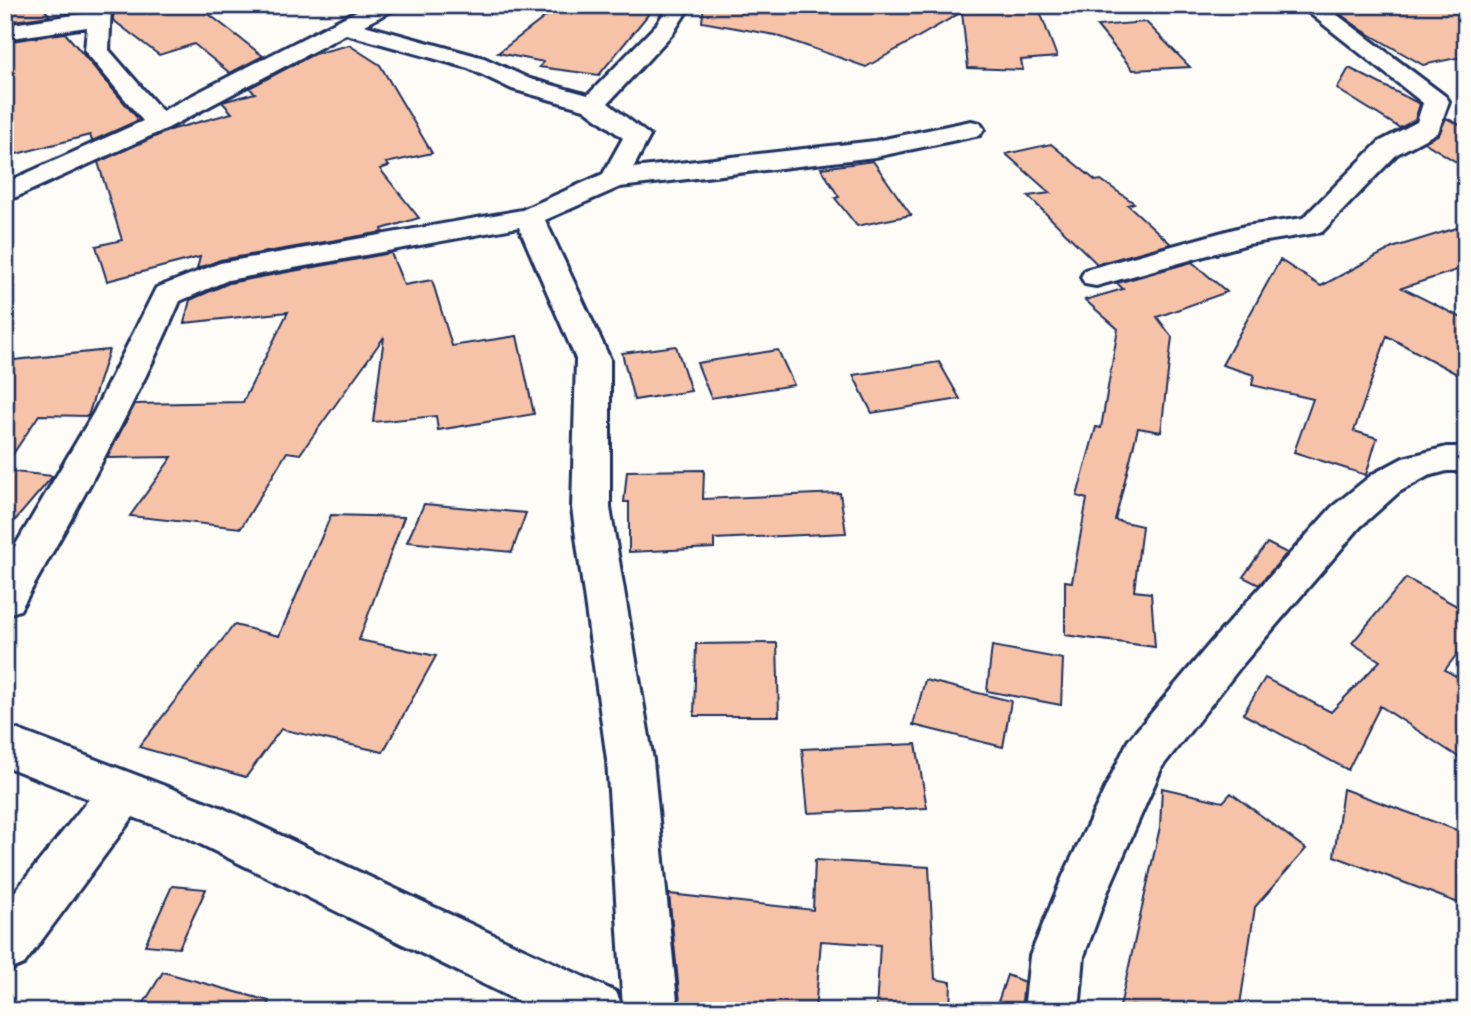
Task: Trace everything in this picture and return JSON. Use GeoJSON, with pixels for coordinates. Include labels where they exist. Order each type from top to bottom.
{"type":"FeatureCollection","features":[{"type":"Feature","properties":{"kind":"street"},"geometry":{"type":"LineString","coordinates":[[5,194],[159,123],[385,5]]}},
{"type":"Feature","properties":{"kind":"street"},"geometry":{"type":"LineString","coordinates":[[593,104],[665,28],[680,5]]}},
{"type":"Feature","properties":{"kind":"street"},"geometry":{"type":"LineString","coordinates":[[1096,277],[1245,235],[1312,226],[1388,148],[1429,126],[1436,101],[1310,5]]}},
{"type":"Feature","properties":{"kind":"street"},"geometry":{"type":"LineString","coordinates":[[5,32],[100,12],[97,51],[159,123]]}},
{"type":"Feature","properties":{"kind":"street"},"geometry":{"type":"LineString","coordinates":[[346,27],[475,63],[521,84],[593,104],[636,135],[614,178]]}},
{"type":"Feature","properties":{"kind":"street"},"geometry":{"type":"LineString","coordinates":[[5,599],[70,489],[142,355],[167,295],[220,272],[529,217],[614,178],[875,149],[971,129]]}},
{"type":"Feature","properties":{"kind":"street"},"geometry":{"type":"LineString","coordinates":[[529,217],[593,359],[591,508],[630,760],[651,1011]]}},
{"type":"Feature","properties":{"kind":"street"},"geometry":{"type":"LineString","coordinates":[[1051,1011],[1057,956],[1081,894],[1144,755],[1227,653],[1346,517],[1386,484],[1416,467],[1447,459],[1466,459]]}},
{"type":"Feature","properties":{"kind":"street"},"geometry":{"type":"LineString","coordinates":[[5,746],[203,822],[597,1011]]}},
{"type":"Feature","properties":{"kind":"street"},"geometry":{"type":"LineString","coordinates":[[5,946],[125,790]]}},
{"type":"Feature","properties":{"kind":"building"},"geometry":{"type":"Polygon","coordinates":[[[5,5],[41,5],[50,16],[5,22],[5,5]]]}},
{"type":"Feature","properties":{"kind":"building"},"geometry":{"type":"Polygon","coordinates":[[[114,5],[197,5],[263,56],[230,73],[194,44],[159,55],[113,20],[114,5]]]}},
{"type":"Feature","properties":{"kind":"building"},"geometry":{"type":"Polygon","coordinates":[[[561,5],[656,5],[599,75],[539,67],[544,62],[498,53],[561,5]]]}},
{"type":"Feature","properties":{"kind":"building"},"geometry":{"type":"Polygon","coordinates":[[[704,5],[974,5],[968,9],[1039,9],[1057,57],[1021,60],[1023,70],[968,68],[962,12],[866,67],[775,35],[702,22],[704,5]]]}},
{"type":"Feature","properties":{"kind":"building"},"geometry":{"type":"Polygon","coordinates":[[[1383,5],[1466,5],[1466,56],[1423,65],[1362,30],[1340,14],[1383,5]]]}},
{"type":"Feature","properties":{"kind":"building"},"geometry":{"type":"Polygon","coordinates":[[[1146,22],[1190,67],[1133,70],[1097,26],[1146,22]]]}},
{"type":"Feature","properties":{"kind":"building"},"geometry":{"type":"Polygon","coordinates":[[[65,33],[139,120],[92,141],[90,135],[5,157],[5,42],[65,33]]]}},
{"type":"Feature","properties":{"kind":"building"},"geometry":{"type":"Polygon","coordinates":[[[349,45],[380,65],[432,153],[386,163],[389,166],[380,169],[419,218],[382,229],[383,232],[220,260],[197,269],[200,257],[107,281],[96,246],[122,240],[98,162],[170,130],[232,113],[222,102],[255,93],[249,88],[314,54],[349,45]]]}},
{"type":"Feature","properties":{"kind":"building"},"geometry":{"type":"Polygon","coordinates":[[[1349,68],[1420,104],[1415,120],[1400,128],[1337,89],[1349,68]]]}},
{"type":"Feature","properties":{"kind":"building"},"geometry":{"type":"Polygon","coordinates":[[[1446,118],[1466,128],[1466,168],[1424,142],[1439,134],[1446,118]]]}},
{"type":"Feature","properties":{"kind":"building"},"geometry":{"type":"Polygon","coordinates":[[[1051,144],[1096,181],[1101,180],[1134,203],[1128,205],[1171,244],[1097,264],[1028,196],[1050,193],[1006,154],[1051,144]]]}},
{"type":"Feature","properties":{"kind":"building"},"geometry":{"type":"Polygon","coordinates":[[[873,161],[911,215],[857,226],[835,198],[839,197],[821,168],[873,161]]]}},
{"type":"Feature","properties":{"kind":"building"},"geometry":{"type":"Polygon","coordinates":[[[1466,225],[1466,267],[1402,288],[1466,320],[1466,379],[1387,336],[1354,431],[1377,438],[1366,475],[1294,452],[1313,399],[1252,385],[1254,375],[1222,365],[1280,260],[1321,286],[1392,248],[1466,225]]]}},
{"type":"Feature","properties":{"kind":"building"},"geometry":{"type":"Polygon","coordinates":[[[391,253],[404,285],[432,280],[452,346],[517,336],[534,414],[438,430],[436,416],[373,422],[384,337],[300,454],[287,452],[241,528],[130,516],[172,457],[107,458],[135,404],[243,402],[288,312],[184,323],[190,300],[229,283],[391,253]]]}},
{"type":"Feature","properties":{"kind":"building"},"geometry":{"type":"Polygon","coordinates":[[[1192,262],[1227,292],[1157,317],[1172,337],[1161,432],[1138,428],[1115,520],[1142,526],[1134,591],[1151,593],[1155,647],[1065,635],[1065,581],[1072,582],[1087,499],[1077,496],[1096,427],[1101,428],[1118,329],[1085,300],[1123,289],[1117,283],[1192,262]]]}},
{"type":"Feature","properties":{"kind":"building"},"geometry":{"type":"Polygon","coordinates":[[[676,346],[691,391],[634,400],[622,353],[676,346]]]}},
{"type":"Feature","properties":{"kind":"building"},"geometry":{"type":"Polygon","coordinates":[[[109,350],[88,416],[39,415],[5,466],[5,361],[109,350]]]}},
{"type":"Feature","properties":{"kind":"building"},"geometry":{"type":"Polygon","coordinates":[[[778,350],[794,385],[711,398],[697,363],[778,350]]]}},
{"type":"Feature","properties":{"kind":"building"},"geometry":{"type":"Polygon","coordinates":[[[939,362],[960,399],[872,413],[853,375],[939,362]]]}},
{"type":"Feature","properties":{"kind":"building"},"geometry":{"type":"Polygon","coordinates":[[[704,470],[703,499],[840,493],[846,533],[714,539],[714,548],[629,552],[629,502],[624,502],[627,471],[704,470]]]}},
{"type":"Feature","properties":{"kind":"building"},"geometry":{"type":"Polygon","coordinates":[[[5,471],[53,476],[5,532],[5,471]]]}},
{"type":"Feature","properties":{"kind":"building"},"geometry":{"type":"Polygon","coordinates":[[[424,504],[526,513],[512,552],[407,542],[424,504]]]}},
{"type":"Feature","properties":{"kind":"building"},"geometry":{"type":"Polygon","coordinates":[[[331,515],[404,517],[359,640],[436,656],[383,752],[281,729],[246,777],[139,747],[234,625],[279,636],[331,515]]]}},
{"type":"Feature","properties":{"kind":"building"},"geometry":{"type":"Polygon","coordinates":[[[1267,543],[1287,553],[1259,585],[1243,577],[1267,543]]]}},
{"type":"Feature","properties":{"kind":"building"},"geometry":{"type":"Polygon","coordinates":[[[1406,578],[1466,611],[1466,642],[1445,670],[1466,682],[1466,762],[1380,706],[1348,770],[1243,714],[1265,678],[1331,712],[1380,661],[1352,643],[1406,578]]]}},
{"type":"Feature","properties":{"kind":"building"},"geometry":{"type":"Polygon","coordinates":[[[777,643],[779,716],[694,716],[696,644],[777,643]]]}},
{"type":"Feature","properties":{"kind":"building"},"geometry":{"type":"Polygon","coordinates":[[[992,646],[1063,659],[1061,705],[987,691],[992,646]]]}},
{"type":"Feature","properties":{"kind":"building"},"geometry":{"type":"Polygon","coordinates":[[[925,680],[1011,701],[1003,747],[913,725],[925,680]]]}},
{"type":"Feature","properties":{"kind":"building"},"geometry":{"type":"Polygon","coordinates":[[[916,744],[927,808],[808,813],[802,749],[916,744]]]}},
{"type":"Feature","properties":{"kind":"building"},"geometry":{"type":"Polygon","coordinates":[[[1162,788],[1223,802],[1231,793],[1306,849],[1255,907],[1239,1011],[1119,1011],[1160,827],[1162,788]]]}},
{"type":"Feature","properties":{"kind":"building"},"geometry":{"type":"Polygon","coordinates":[[[1343,789],[1465,833],[1461,904],[1334,856],[1343,789]]]}},
{"type":"Feature","properties":{"kind":"building"},"geometry":{"type":"Polygon","coordinates":[[[815,860],[929,867],[935,979],[951,982],[950,1011],[876,1011],[880,945],[821,941],[815,1011],[754,1011],[680,1002],[669,894],[813,910],[815,860]]]}},
{"type":"Feature","properties":{"kind":"building"},"geometry":{"type":"Polygon","coordinates":[[[172,886],[206,889],[179,948],[145,945],[172,886]]]}},
{"type":"Feature","properties":{"kind":"building"},"geometry":{"type":"Polygon","coordinates":[[[163,972],[269,1001],[268,1011],[139,1011],[163,972]]]}},
{"type":"Feature","properties":{"kind":"building"},"geometry":{"type":"Polygon","coordinates":[[[1007,975],[1024,982],[1021,1011],[995,1011],[1007,975]]]}}]}
